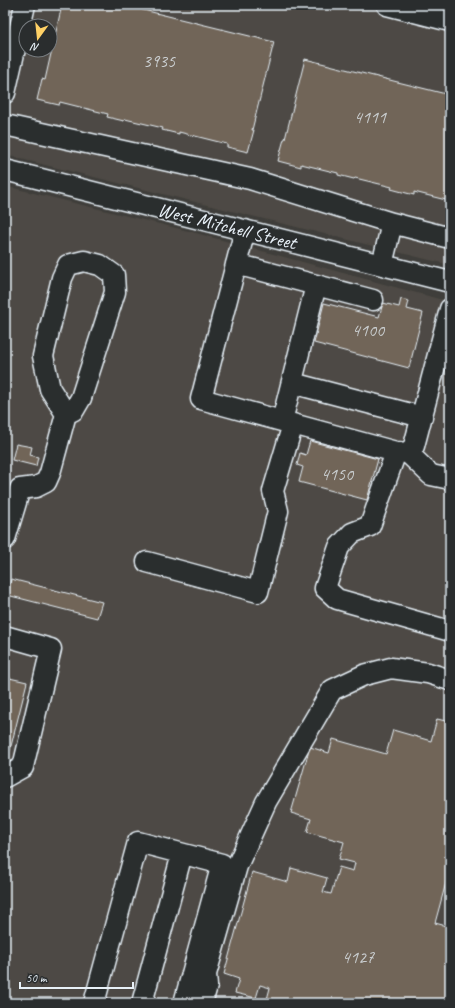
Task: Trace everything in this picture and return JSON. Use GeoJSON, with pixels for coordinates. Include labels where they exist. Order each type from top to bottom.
{"type":"FeatureCollection","features":[{"type":"Feature","properties":{"kind":"street"},"geometry":{"type":"LineString","coordinates":[[5,93],[25,5]]}},
{"type":"Feature","properties":{"kind":"street"},"geometry":{"type":"LineString","coordinates":[[387,5],[450,21]]}},
{"type":"Feature","properties":{"kind":"street"},"geometry":{"type":"LineString","coordinates":[[5,125],[250,179],[392,223],[450,238]]}},
{"type":"Feature","properties":{"kind":"street","name":"West Mitchell Street"},"geometry":{"type":"LineString","coordinates":[[5,170],[450,282]]}},
{"type":"Feature","properties":{"kind":"street"},"geometry":{"type":"LineString","coordinates":[[382,265],[392,223]]}},
{"type":"Feature","properties":{"kind":"street"},"geometry":{"type":"LineString","coordinates":[[245,230],[201,400],[402,453],[430,475],[450,479]]}},
{"type":"Feature","properties":{"kind":"street"},"geometry":{"type":"LineString","coordinates":[[5,540],[20,489],[36,487],[46,482],[50,473],[66,414],[50,389],[43,356],[62,278],[68,265],[84,261],[100,265],[114,275],[115,292],[81,398],[74,410],[66,414]]}},
{"type":"Feature","properties":{"kind":"street"},"geometry":{"type":"LineString","coordinates":[[236,264],[373,300]]}},
{"type":"Feature","properties":{"kind":"street"},"geometry":{"type":"LineString","coordinates":[[147,562],[258,592],[278,511],[273,491],[288,422],[292,383],[316,285]]}},
{"type":"Feature","properties":{"kind":"street"},"geometry":{"type":"LineString","coordinates":[[450,309],[445,352],[422,416],[414,446],[402,453],[370,526],[352,533],[339,547],[326,588],[337,599],[450,630]]}},
{"type":"Feature","properties":{"kind":"street"},"geometry":{"type":"LineString","coordinates":[[292,383],[422,416]]}},
{"type":"Feature","properties":{"kind":"street"},"geometry":{"type":"LineString","coordinates":[[5,636],[51,649],[23,767],[5,777]]}},
{"type":"Feature","properties":{"kind":"street"},"geometry":{"type":"LineString","coordinates":[[202,1003],[207,986],[206,974],[237,866],[266,802],[332,690],[364,675],[391,668],[428,673],[450,680]]}},
{"type":"Feature","properties":{"kind":"street"},"geometry":{"type":"LineString","coordinates":[[94,1003],[138,842],[222,864],[184,1003]]}},
{"type":"Feature","properties":{"kind":"street"},"geometry":{"type":"LineString","coordinates":[[142,1003],[182,854]]}},
{"type":"Feature","properties":{"kind":"shaded area"},"geometry":{"type":"Polygon","coordinates":[[[5,5],[450,5],[450,265],[5,155],[5,5]]]}},
{"type":"Feature","properties":{"kind":"shaded area"},"geometry":{"type":"Polygon","coordinates":[[[5,186],[192,232],[450,302],[450,1003],[5,1003],[5,186]]]}},
{"type":"Feature","properties":{"kind":"building"},"geometry":{"type":"Polygon","coordinates":[[[62,5],[123,5],[274,42],[248,152],[227,147],[227,144],[179,132],[179,134],[162,130],[163,128],[125,119],[124,121],[107,117],[108,114],[60,102],[59,105],[37,100],[42,79],[45,80],[50,58],[58,58],[58,23],[62,5]]]}},
{"type":"Feature","properties":{"kind":"building"},"geometry":{"type":"Polygon","coordinates":[[[305,59],[450,95],[450,201],[414,192],[414,195],[391,189],[392,187],[338,175],[338,173],[301,164],[301,167],[278,161],[305,59]]]}},
{"type":"Feature","properties":{"kind":"building"},"geometry":{"type":"Polygon","coordinates":[[[401,299],[409,301],[407,309],[423,313],[409,368],[314,343],[324,303],[379,317],[383,303],[399,307],[401,299]]]}},
{"type":"Feature","properties":{"kind":"building"},"geometry":{"type":"Polygon","coordinates":[[[310,441],[378,459],[367,500],[299,482],[303,467],[297,465],[300,453],[306,455],[310,441]]]}},
{"type":"Feature","properties":{"kind":"building"},"geometry":{"type":"Polygon","coordinates":[[[16,444],[32,447],[30,455],[38,457],[36,466],[12,460],[16,444]]]}},
{"type":"Feature","properties":{"kind":"building"},"geometry":{"type":"Polygon","coordinates":[[[11,579],[102,602],[97,618],[7,595],[11,579]]]}},
{"type":"Feature","properties":{"kind":"building"},"geometry":{"type":"Polygon","coordinates":[[[5,677],[27,682],[9,754],[5,753],[5,677]]]}},
{"type":"Feature","properties":{"kind":"building"},"geometry":{"type":"Polygon","coordinates":[[[437,719],[450,722],[450,868],[435,923],[450,927],[450,1003],[266,1003],[270,988],[260,985],[256,998],[235,993],[239,979],[224,974],[252,872],[288,882],[291,868],[327,878],[323,892],[331,894],[339,867],[353,871],[355,863],[339,859],[344,842],[307,832],[311,819],[291,813],[310,747],[329,753],[333,739],[386,754],[393,730],[431,741],[437,719]]]}}]}
